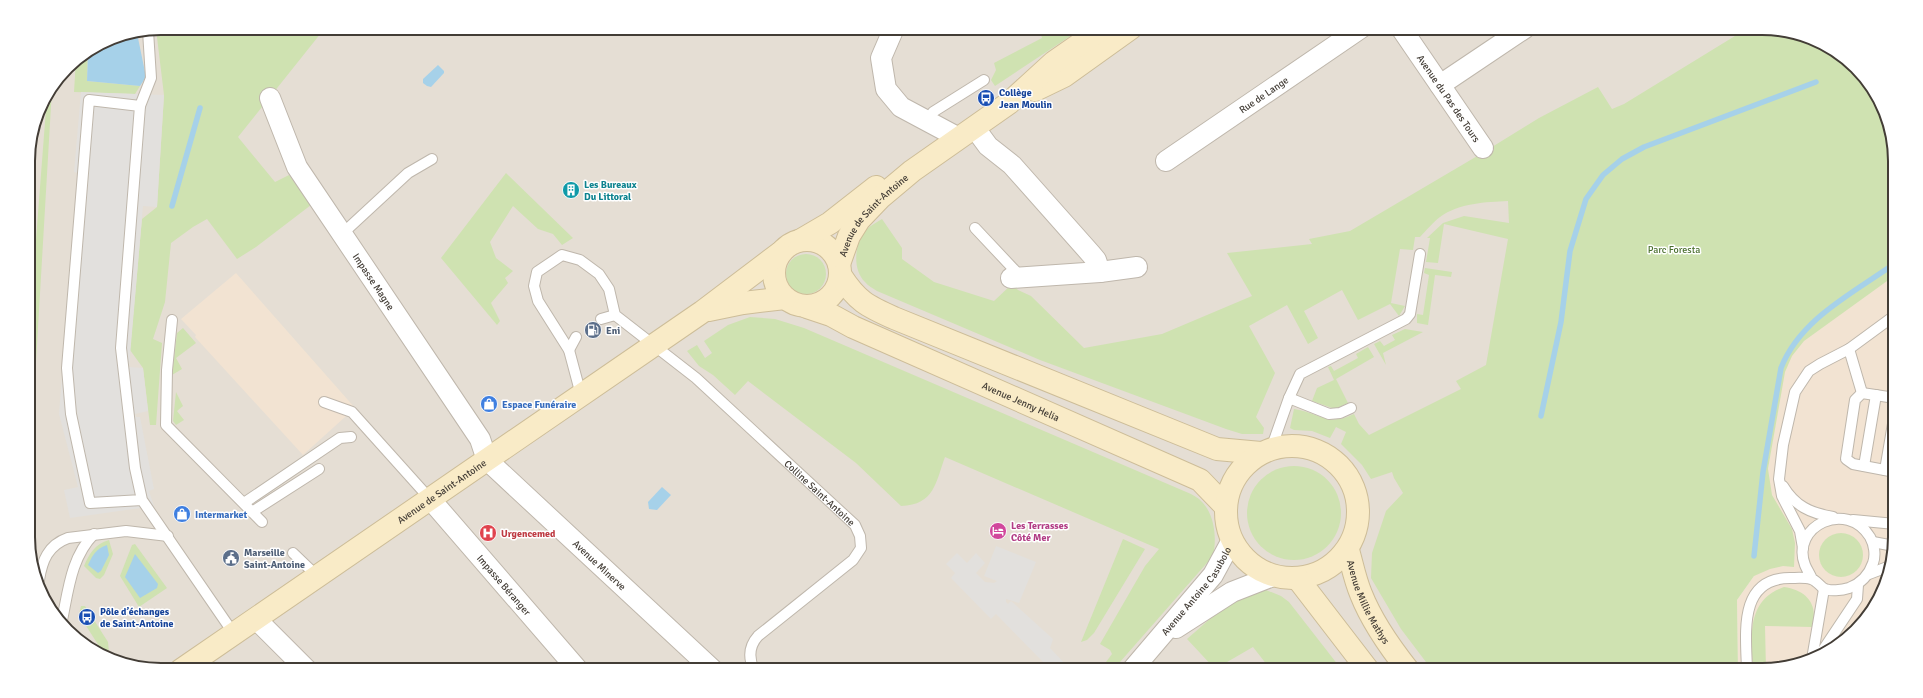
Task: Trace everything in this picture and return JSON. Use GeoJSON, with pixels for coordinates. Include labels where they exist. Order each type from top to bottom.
{"type":"FeatureCollection","features":[{"type":"Feature","properties":{"kind":"street"},"geometry":{"type":"LineString","coordinates":[[891,35],[881,58],[886,89],[901,107],[927,121],[967,133],[988,146],[1017,171],[1096,260],[1100,272]]}},
{"type":"Feature","properties":{"kind":"street","name":"Avenue de Saint-Antoine"},"geometry":{"type":"LineString","coordinates":[[840,270],[849,236],[859,220],[881,197],[912,171],[1009,103],[1054,62],[1093,35]]}},
{"type":"Feature","properties":{"kind":"street"},"geometry":{"type":"LineString","coordinates":[[1093,55],[1107,39],[1108,35]]}},
{"type":"Feature","properties":{"kind":"street","name":"Avenue de Saint-Antoine"},"geometry":{"type":"LineString","coordinates":[[1009,103],[1064,76],[1121,35]]}},
{"type":"Feature","properties":{"kind":"street","name":"Rue de Lange"},"geometry":{"type":"LineString","coordinates":[[1166,160],[1351,35]]}},
{"type":"Feature","properties":{"kind":"street","name":"Avenue du Pas des Tours"},"geometry":{"type":"LineString","coordinates":[[1406,35],[1483,148]]}},
{"type":"Feature","properties":{"kind":"street"},"geometry":{"type":"LineString","coordinates":[[1440,85],[1515,35]]}},
{"type":"Feature","properties":{"kind":"street","name":"Impasse Magne"},"geometry":{"type":"LineString","coordinates":[[270,98],[297,167],[480,438],[487,460]]}},
{"type":"Feature","properties":{"kind":"street","name":"Avenue de Saint-Antoine"},"geometry":{"type":"LineString","coordinates":[[801,240],[830,223],[875,188],[912,171]]}},
{"type":"Feature","properties":{"kind":"street"},"geometry":{"type":"LineString","coordinates":[[840,270],[837,288],[830,298],[819,305],[807,307],[795,305],[784,298],[777,288],[773,277],[774,264],[780,253],[789,245],[801,240],[813,240],[824,244],[834,253],[840,270],[852,294],[868,306],[894,318],[1217,449],[1266,451],[1290,445],[1310,448],[1329,456],[1344,470],[1354,486],[1359,508],[1357,530],[1348,550],[1335,564],[1317,575],[1298,579],[1273,576],[1256,568],[1247,560],[1232,540],[1227,524],[1226,507],[1231,486],[1243,467],[1266,451]]}},
{"type":"Feature","properties":{"kind":"street","name":"Avenue de Saint-Antoine"},"geometry":{"type":"LineString","coordinates":[[191,663],[318,578],[702,312],[780,253]]}},
{"type":"Feature","properties":{"kind":"street"},"geometry":{"type":"LineString","coordinates":[[1017,278],[1100,272],[1137,267]]}},
{"type":"Feature","properties":{"kind":"street","name":"Avenue de Saint-Antoine"},"geometry":{"type":"LineString","coordinates":[[702,312],[743,303],[784,298]]}},
{"type":"Feature","properties":{"kind":"street","name":"Avenue Jenny Helia"},"geometry":{"type":"LineString","coordinates":[[807,307],[831,315],[853,328],[1200,480],[1226,507]]}},
{"type":"Feature","properties":{"kind":"street","name":"Avenue Minerve"},"geometry":{"type":"LineString","coordinates":[[487,460],[705,663]]}},
{"type":"Feature","properties":{"kind":"street","name":"Impasse Béranger"},"geometry":{"type":"LineString","coordinates":[[431,500],[572,663]]}},
{"type":"Feature","properties":{"kind":"street","name":"Avenue Antoine Casubolo"},"geometry":{"type":"LineString","coordinates":[[1138,663],[1213,575],[1232,540]]}},
{"type":"Feature","properties":{"kind":"street","name":"Avenue Millie Mathys"},"geometry":{"type":"LineString","coordinates":[[1348,550],[1360,593],[1370,616],[1384,639],[1403,663]]}},
{"type":"Feature","properties":{"kind":"street","name":"Avenue Antoine Casubolo"},"geometry":{"type":"LineString","coordinates":[[1158,640],[1232,592],[1273,576]]}},
{"type":"Feature","properties":{"kind":"street"},"geometry":{"type":"LineString","coordinates":[[1298,579],[1363,663]]}},
{"type":"Feature","properties":{"kind":"street"},"geometry":{"type":"LineString","coordinates":[[256,619],[300,663]]}},
{"type":"Feature","properties":{"kind":"lane"},"geometry":{"type":"LineString","coordinates":[[148,35],[152,78],[140,106],[121,348],[135,468],[142,500],[234,634]]}},
{"type":"Feature","properties":{"kind":"lane"},"geometry":{"type":"LineString","coordinates":[[927,121],[933,112],[984,80]]}},
{"type":"Feature","properties":{"kind":"lane"},"geometry":{"type":"LineString","coordinates":[[140,106],[89,100],[67,368],[71,414],[90,503],[142,500]]}},
{"type":"Feature","properties":{"kind":"lane"},"geometry":{"type":"LineString","coordinates":[[342,234],[408,173],[432,158]]}},
{"type":"Feature","properties":{"kind":"lane"},"geometry":{"type":"LineString","coordinates":[[975,228],[1017,278]]}},
{"type":"Feature","properties":{"kind":"lane"},"geometry":{"type":"LineString","coordinates":[[1266,451],[1297,378],[1304,372],[1406,319],[1412,308],[1420,254]]}},
{"type":"Feature","properties":{"kind":"lane"},"geometry":{"type":"LineString","coordinates":[[581,395],[569,350],[538,301],[534,286],[537,272],[562,255],[580,260],[599,274],[609,289],[615,315],[601,319]]}},
{"type":"Feature","properties":{"kind":"lane","name":"Colline Saint-Antoine"},"geometry":{"type":"LineString","coordinates":[[615,315],[654,344],[682,369],[696,378],[855,525],[860,536],[862,548],[854,560],[758,636],[751,644],[749,653],[752,663]]}},
{"type":"Feature","properties":{"kind":"lane"},"geometry":{"type":"LineString","coordinates":[[172,320],[166,370],[166,425],[262,522]]}},
{"type":"Feature","properties":{"kind":"lane"},"geometry":{"type":"LineString","coordinates":[[1884,568],[1869,574],[1858,585],[1843,590],[1824,589],[1812,579],[1804,564],[1800,531],[1782,496],[1779,479],[1783,445],[1795,392],[1809,371],[1849,349],[1888,320]]}},
{"type":"Feature","properties":{"kind":"lane"},"geometry":{"type":"LineString","coordinates":[[569,350],[576,337]]}},
{"type":"Feature","properties":{"kind":"lane"},"geometry":{"type":"LineString","coordinates":[[1849,349],[1862,393]]}},
{"type":"Feature","properties":{"kind":"lane"},"geometry":{"type":"LineString","coordinates":[[1862,393],[1888,397]]}},
{"type":"Feature","properties":{"kind":"lane"},"geometry":{"type":"LineString","coordinates":[[1862,393],[1855,400],[1846,459],[1853,464],[1888,471]]}},
{"type":"Feature","properties":{"kind":"lane"},"geometry":{"type":"LineString","coordinates":[[1864,466],[1876,395]]}},
{"type":"Feature","properties":{"kind":"lane"},"geometry":{"type":"LineString","coordinates":[[1289,398],[1330,414],[1340,413],[1351,408]]}},
{"type":"Feature","properties":{"kind":"lane"},"geometry":{"type":"LineString","coordinates":[[324,402],[352,412],[431,500]]}},
{"type":"Feature","properties":{"kind":"lane"},"geometry":{"type":"LineString","coordinates":[[244,503],[340,438],[352,437]]}},
{"type":"Feature","properties":{"kind":"lane"},"geometry":{"type":"LineString","coordinates":[[252,512],[319,469]]}},
{"type":"Feature","properties":{"kind":"lane"},"geometry":{"type":"LineString","coordinates":[[1779,479],[1789,496],[1802,508],[1815,514],[1851,520],[1888,523]]}},
{"type":"Feature","properties":{"kind":"lane"},"geometry":{"type":"LineString","coordinates":[[1803,549],[1809,534],[1820,523],[1836,518]]}},
{"type":"Feature","properties":{"kind":"lane"},"geometry":{"type":"LineString","coordinates":[[1851,520],[1865,529],[1873,542],[1875,558],[1869,574]]}},
{"type":"Feature","properties":{"kind":"lane"},"geometry":{"type":"LineString","coordinates":[[41,574],[46,556],[60,540],[94,534],[126,531],[168,536]]}},
{"type":"Feature","properties":{"kind":"lane"},"geometry":{"type":"LineString","coordinates":[[63,616],[75,562],[80,550],[94,534]]}},
{"type":"Feature","properties":{"kind":"lane"},"geometry":{"type":"LineString","coordinates":[[1873,542],[1888,545]]}},
{"type":"Feature","properties":{"kind":"lane"},"geometry":{"type":"LineString","coordinates":[[293,553],[318,578]]}},
{"type":"Feature","properties":{"kind":"lane"},"geometry":{"type":"LineString","coordinates":[[1747,663],[1746,627],[1750,601],[1764,585],[1776,578],[1812,579]]}},
{"type":"Feature","properties":{"kind":"lane"},"geometry":{"type":"LineString","coordinates":[[1826,645],[1857,599],[1858,585]]}},
{"type":"Feature","properties":{"kind":"lane"},"geometry":{"type":"LineString","coordinates":[[1813,651],[1824,589]]}},
{"type":"Feature","properties":{"kind":"shaded area"},"geometry":{"type":"Polygon","coordinates":[[[152,35],[1762,35],[1779,36],[1803,42],[1613,663],[152,663],[136,661],[105,650],[78,632],[56,607],[48,593],[37,562],[35,546],[35,152],[39,128],[52,98],[61,84],[78,66],[98,52],[120,42],[136,37],[152,35]]]}},
{"type":"Feature","properties":{"kind":"shaded area"},"geometry":{"type":"Polygon","coordinates":[[[81,92],[164,95],[157,207],[143,206],[129,367],[143,368],[148,411],[135,414],[136,417],[140,417],[154,489],[149,491],[154,506],[70,518],[64,490],[78,487],[59,414],[78,173],[74,172],[81,92]]]}},
{"type":"Feature","properties":{"kind":"shaded area"},"geometry":{"type":"Polygon","coordinates":[[[1888,269],[1888,537],[1886,562],[1881,578],[1875,593],[1862,614],[1839,637],[1825,646],[1787,661],[1771,663],[1738,663],[1737,600],[1754,576],[1754,556],[1787,352],[1888,269]]]}},
{"type":"Feature","properties":{"kind":"shaded area"},"geometry":{"type":"Polygon","coordinates":[[[236,273],[355,408],[303,455],[195,337],[196,335],[181,319],[236,273]]]}},
{"type":"Feature","properties":{"kind":"shaded area"},"geometry":{"type":"Polygon","coordinates":[[[996,546],[1036,562],[1019,603],[1006,599],[1006,602],[1008,604],[1011,601],[1053,639],[1050,648],[1064,663],[1044,663],[996,614],[991,619],[951,578],[955,573],[946,564],[957,553],[967,563],[976,553],[985,563],[976,573],[985,582],[994,583],[997,581],[984,576],[996,546]]]}},
{"type":"Feature","properties":{"kind":"green space"},"geometry":{"type":"Polygon","coordinates":[[[157,35],[319,35],[238,137],[275,182],[289,175],[311,205],[256,247],[237,259],[207,219],[171,243],[165,302],[153,339],[162,343],[156,425],[150,425],[143,368],[130,350],[142,219],[157,207],[164,95],[157,35]]]}},
{"type":"Feature","properties":{"kind":"green space"},"geometry":{"type":"Polygon","coordinates":[[[1041,35],[1072,35],[995,86],[991,80],[996,70],[994,63],[1042,38],[1041,35]]]}},
{"type":"Feature","properties":{"kind":"green space","name":"Parc Foresta"},"geometry":{"type":"Polygon","coordinates":[[[1737,35],[1779,36],[1795,39],[1818,48],[1845,66],[1867,91],[1875,105],[1886,136],[1888,161],[1888,280],[1804,341],[1792,356],[1785,372],[1768,469],[1772,495],[1792,529],[1795,543],[1794,567],[1783,566],[1770,569],[1754,576],[1737,600],[1738,663],[1427,663],[1401,629],[1371,578],[1372,553],[1386,511],[1403,493],[1392,472],[1371,479],[1362,465],[1341,444],[1346,432],[1336,427],[1330,438],[1312,431],[1294,430],[1290,428],[1294,409],[1330,419],[1345,418],[1354,414],[1359,424],[1369,435],[1461,389],[1456,381],[1486,365],[1508,239],[1444,224],[1438,263],[1426,262],[1430,238],[1427,238],[1443,223],[1464,216],[1509,223],[1508,201],[1473,204],[1447,212],[1437,219],[1420,237],[1415,237],[1413,250],[1400,249],[1391,303],[1405,306],[1399,316],[1390,304],[1358,320],[1342,290],[1304,311],[1318,338],[1308,344],[1287,305],[1249,326],[1275,373],[1256,417],[1264,428],[1263,434],[1242,434],[1226,429],[1040,360],[877,291],[866,283],[861,276],[856,262],[856,254],[860,240],[864,233],[868,228],[882,219],[902,248],[902,259],[934,282],[994,301],[1012,284],[1018,290],[1031,296],[1084,348],[1162,334],[1252,296],[1227,253],[1312,244],[1309,239],[1350,231],[1479,155],[1482,157],[1494,150],[1492,147],[1539,118],[1598,87],[1612,109],[1624,104],[1737,35]]]}},
{"type":"Feature","properties":{"kind":"green space"},"geometry":{"type":"Polygon","coordinates":[[[88,59],[87,81],[140,86],[135,94],[74,92],[75,69],[88,59]]]}},
{"type":"Feature","properties":{"kind":"green space"},"geometry":{"type":"Polygon","coordinates":[[[51,99],[35,379],[35,253],[46,111],[51,99]]]}},
{"type":"Feature","properties":{"kind":"green space"},"geometry":{"type":"Polygon","coordinates":[[[506,173],[573,238],[562,245],[553,234],[538,229],[513,206],[490,242],[496,258],[513,271],[505,278],[508,283],[491,303],[500,321],[497,325],[441,258],[506,173]]]}},
{"type":"Feature","properties":{"kind":"green space"},"geometry":{"type":"Polygon","coordinates":[[[806,254],[814,256],[820,260],[824,266],[826,274],[824,282],[820,288],[814,292],[806,294],[798,292],[792,288],[788,282],[786,274],[788,266],[792,260],[798,256],[806,254]]]}},
{"type":"Feature","properties":{"kind":"green space"},"geometry":{"type":"Polygon","coordinates":[[[1425,268],[1452,272],[1451,277],[1435,275],[1428,325],[1417,323],[1417,314],[1423,315],[1429,275],[1424,273],[1425,268]]]}},
{"type":"Feature","properties":{"kind":"green space"},"geometry":{"type":"Polygon","coordinates":[[[750,317],[775,319],[804,328],[1191,494],[1206,506],[1212,520],[1215,535],[1213,556],[1119,663],[1105,663],[1112,654],[1110,650],[1100,644],[1145,566],[1159,549],[945,457],[936,483],[927,496],[921,501],[912,505],[901,506],[856,463],[748,381],[735,395],[713,375],[699,366],[687,351],[697,345],[705,358],[712,353],[704,341],[728,325],[750,317]]]}},
{"type":"Feature","properties":{"kind":"green space"},"geometry":{"type":"Polygon","coordinates":[[[183,328],[196,343],[176,358],[182,369],[172,375],[177,333],[183,328]]]}},
{"type":"Feature","properties":{"kind":"green space"},"geometry":{"type":"Polygon","coordinates":[[[1405,329],[1423,332],[1383,353],[1386,365],[1374,344],[1380,341],[1384,346],[1395,340],[1392,335],[1405,329]]]}},
{"type":"Feature","properties":{"kind":"green space"},"geometry":{"type":"Polygon","coordinates":[[[1368,347],[1374,357],[1336,379],[1348,403],[1335,409],[1312,401],[1317,388],[1334,380],[1328,367],[1331,366],[1334,371],[1358,358],[1356,354],[1368,347]]]}},
{"type":"Feature","properties":{"kind":"green space"},"geometry":{"type":"Polygon","coordinates":[[[176,392],[183,406],[177,411],[184,420],[176,425],[173,421],[176,392]]]}},
{"type":"Feature","properties":{"kind":"green space"},"geometry":{"type":"Polygon","coordinates":[[[1294,466],[1312,470],[1327,480],[1337,495],[1341,513],[1337,531],[1327,546],[1312,556],[1294,560],[1276,556],[1261,546],[1251,531],[1247,513],[1251,495],[1261,480],[1276,470],[1294,466]]]}},
{"type":"Feature","properties":{"kind":"green space"},"geometry":{"type":"Polygon","coordinates":[[[1837,533],[1845,533],[1857,539],[1863,551],[1863,559],[1857,571],[1845,577],[1837,577],[1825,571],[1819,559],[1819,551],[1825,539],[1837,533]]]}},
{"type":"Feature","properties":{"kind":"green space"},"geometry":{"type":"Polygon","coordinates":[[[1123,539],[1145,549],[1094,633],[1087,640],[1081,642],[1123,539]]]}},
{"type":"Feature","properties":{"kind":"green space"},"geometry":{"type":"Polygon","coordinates":[[[109,540],[113,554],[104,575],[100,579],[96,578],[84,566],[93,550],[100,544],[109,540]]]}},
{"type":"Feature","properties":{"kind":"green space"},"geometry":{"type":"Polygon","coordinates":[[[135,544],[167,588],[139,607],[120,576],[132,545],[135,544]]]}},
{"type":"Feature","properties":{"kind":"green space"},"geometry":{"type":"Polygon","coordinates":[[[1784,587],[1799,591],[1804,595],[1809,600],[1814,611],[1812,627],[1765,626],[1766,663],[1753,663],[1752,633],[1757,610],[1763,601],[1772,593],[1784,587]]]}},
{"type":"Feature","properties":{"kind":"green space"},"geometry":{"type":"Polygon","coordinates":[[[1266,590],[1281,596],[1289,602],[1337,663],[1266,663],[1253,647],[1225,663],[1209,663],[1187,639],[1233,601],[1255,592],[1266,590]]]}},
{"type":"Feature","properties":{"kind":"green space"},"geometry":{"type":"Polygon","coordinates":[[[81,606],[85,606],[108,642],[109,652],[100,647],[79,615],[81,606]]]}},
{"type":"Feature","properties":{"kind":"water"},"geometry":{"type":"Polygon","coordinates":[[[138,37],[146,77],[140,86],[87,81],[88,59],[113,45],[138,37]]]}},
{"type":"Feature","properties":{"kind":"water"},"geometry":{"type":"Polygon","coordinates":[[[438,65],[444,73],[431,87],[427,86],[423,83],[423,79],[438,65]]]}},
{"type":"Feature","properties":{"kind":"water"},"geometry":{"type":"Polygon","coordinates":[[[662,487],[671,495],[657,510],[649,509],[648,502],[662,487]]]}},
{"type":"Feature","properties":{"kind":"water"},"geometry":{"type":"Polygon","coordinates":[[[107,545],[109,555],[101,571],[98,573],[88,565],[95,552],[107,545]]]}},
{"type":"Feature","properties":{"kind":"water"},"geometry":{"type":"Polygon","coordinates":[[[135,554],[158,584],[157,588],[140,598],[125,577],[135,554]]]}},
{"type":"Feature","properties":{"kind":"waterway"},"geometry":{"type":"LineString","coordinates":[[1541,416],[1561,322],[1570,251],[1586,199],[1603,175],[1622,159],[1644,147],[1816,82]]}},
{"type":"Feature","properties":{"kind":"waterway"},"geometry":{"type":"LineString","coordinates":[[172,206],[200,108]]}},
{"type":"Feature","properties":{"kind":"waterway"},"geometry":{"type":"LineString","coordinates":[[1754,556],[1763,472],[1781,368],[1801,335],[1814,321],[1829,308],[1888,268]]}},
{"type":"Feature","properties":{"kind":"place","name":"Collège Jean Moulin"},"geometry":{"type":"Point","coordinates":[986,98]}},
{"type":"Feature","properties":{"kind":"place","name":"Les Bureaux Du Littoral"},"geometry":{"type":"Point","coordinates":[571,190]}},
{"type":"Feature","properties":{"kind":"place","name":"Eni"},"geometry":{"type":"Point","coordinates":[593,330]}},
{"type":"Feature","properties":{"kind":"place","name":"Espace Funéraire"},"geometry":{"type":"Point","coordinates":[489,404]}},
{"type":"Feature","properties":{"kind":"place","name":"Intermarket"},"geometry":{"type":"Point","coordinates":[182,514]}},
{"type":"Feature","properties":{"kind":"place","name":"Les Terrasses Côté Mer"},"geometry":{"type":"Point","coordinates":[998,531]}},
{"type":"Feature","properties":{"kind":"place","name":"Urgencemed"},"geometry":{"type":"Point","coordinates":[488,533]}},
{"type":"Feature","properties":{"kind":"place","name":"Marseille Saint-Antoine"},"geometry":{"type":"Point","coordinates":[231,558]}},
{"type":"Feature","properties":{"kind":"place","name":"Pôle d’échanges de Saint-Antoine"},"geometry":{"type":"Point","coordinates":[87,617]}}]}
